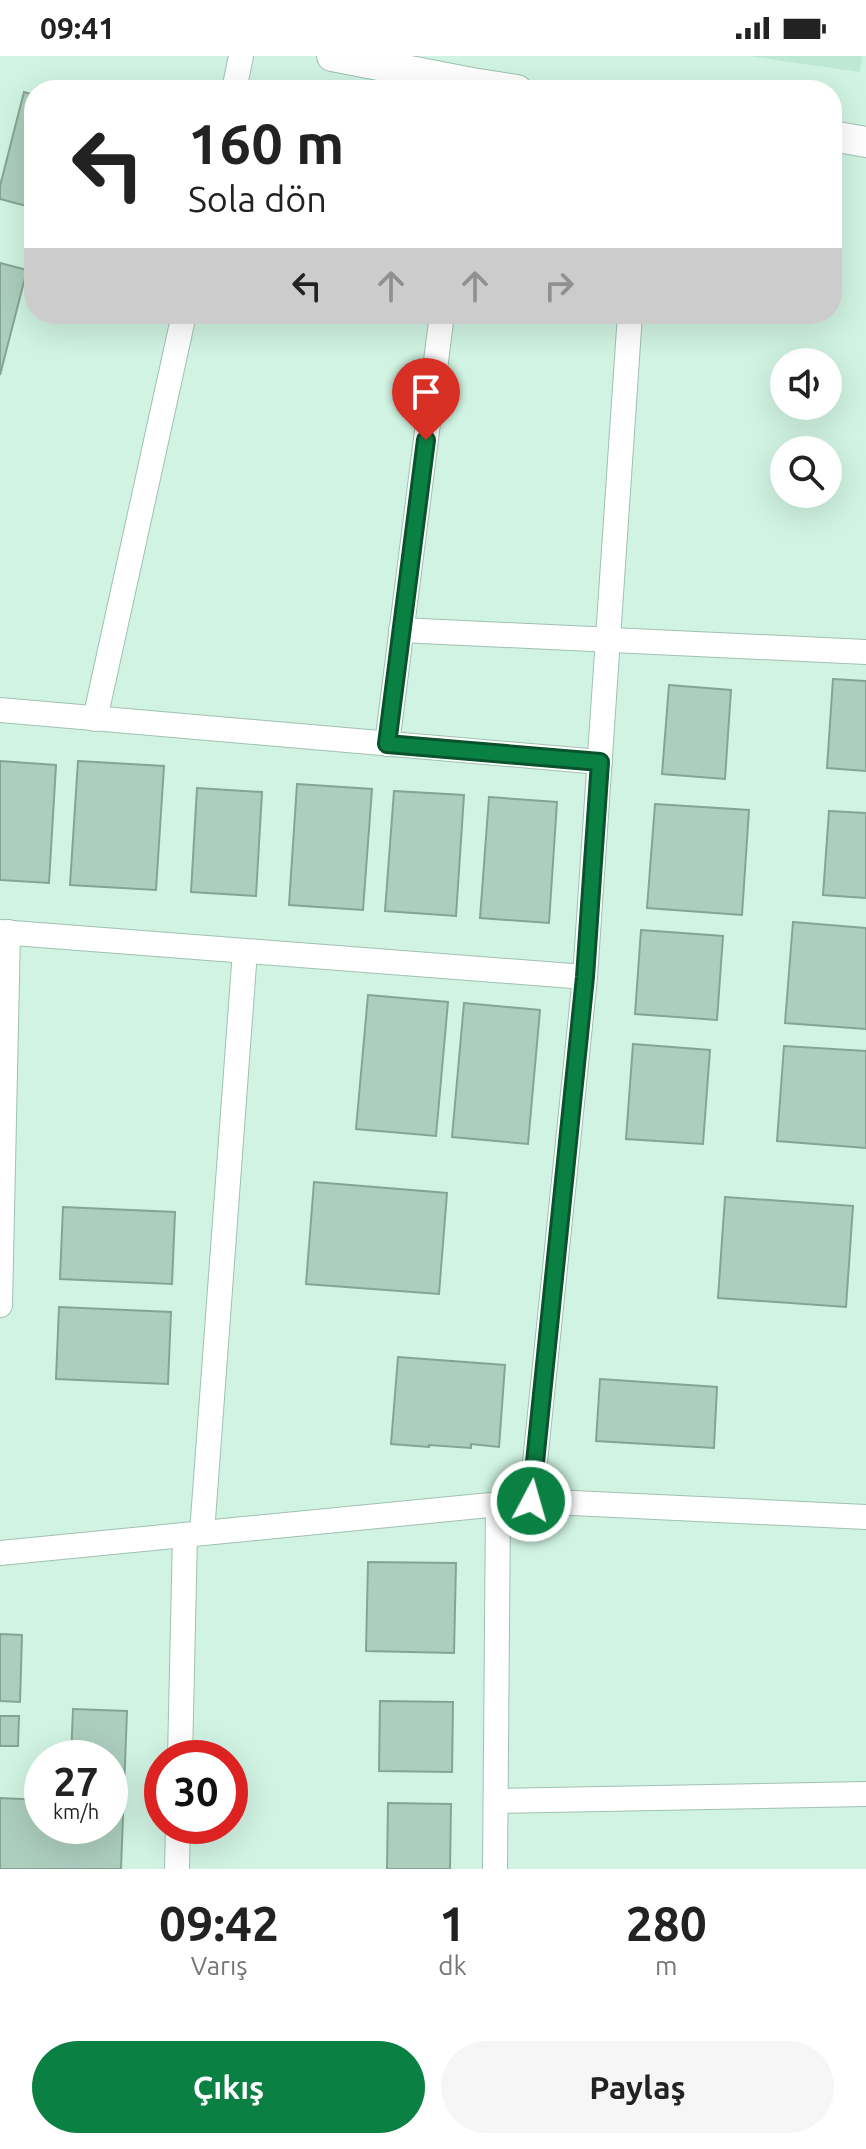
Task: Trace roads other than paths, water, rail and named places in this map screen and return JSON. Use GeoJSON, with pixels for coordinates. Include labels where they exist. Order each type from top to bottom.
{"type":"FeatureCollection","features":[{"type":"Feature","properties":{"kind":"street"},"geometry":{"type":"LineString","coordinates":[[236,80],[241,56]]}},
{"type":"Feature","properties":{"kind":"street"},"geometry":{"type":"LineString","coordinates":[[332,56],[440,80]]}},
{"type":"Feature","properties":{"kind":"street"},"geometry":{"type":"LineString","coordinates":[[842,138],[865,141]]}},
{"type":"Feature","properties":{"kind":"street"},"geometry":{"type":"LineString","coordinates":[[95,719],[182,324]]}},
{"type":"Feature","properties":{"kind":"street"},"geometry":{"type":"LineString","coordinates":[[387,744],[441,324]]}},
{"type":"Feature","properties":{"kind":"street"},"geometry":{"type":"LineString","coordinates":[[531,1501],[585,977],[629,324]]}},
{"type":"Feature","properties":{"kind":"street"},"geometry":{"type":"LineString","coordinates":[[401,630],[866,652]]}},
{"type":"Feature","properties":{"kind":"street"},"geometry":{"type":"LineString","coordinates":[[0,710],[600,762]]}},
{"type":"Feature","properties":{"kind":"street"},"geometry":{"type":"LineString","coordinates":[[0,1305],[4,932],[585,977]]}},
{"type":"Feature","properties":{"kind":"street"},"geometry":{"type":"LineString","coordinates":[[181,1740],[194,1534],[245,951]]}},
{"type":"Feature","properties":{"kind":"street"},"geometry":{"type":"LineString","coordinates":[[0,1553],[531,1501],[866,1517]]}},
{"type":"Feature","properties":{"kind":"street"},"geometry":{"type":"LineString","coordinates":[[495,1869],[498,1504]]}},
{"type":"Feature","properties":{"kind":"street"},"geometry":{"type":"LineString","coordinates":[[496,1801],[866,1794]]}},
{"type":"Feature","properties":{"kind":"street"},"geometry":{"type":"LineString","coordinates":[[177,1869],[178,1844]]}}]}
